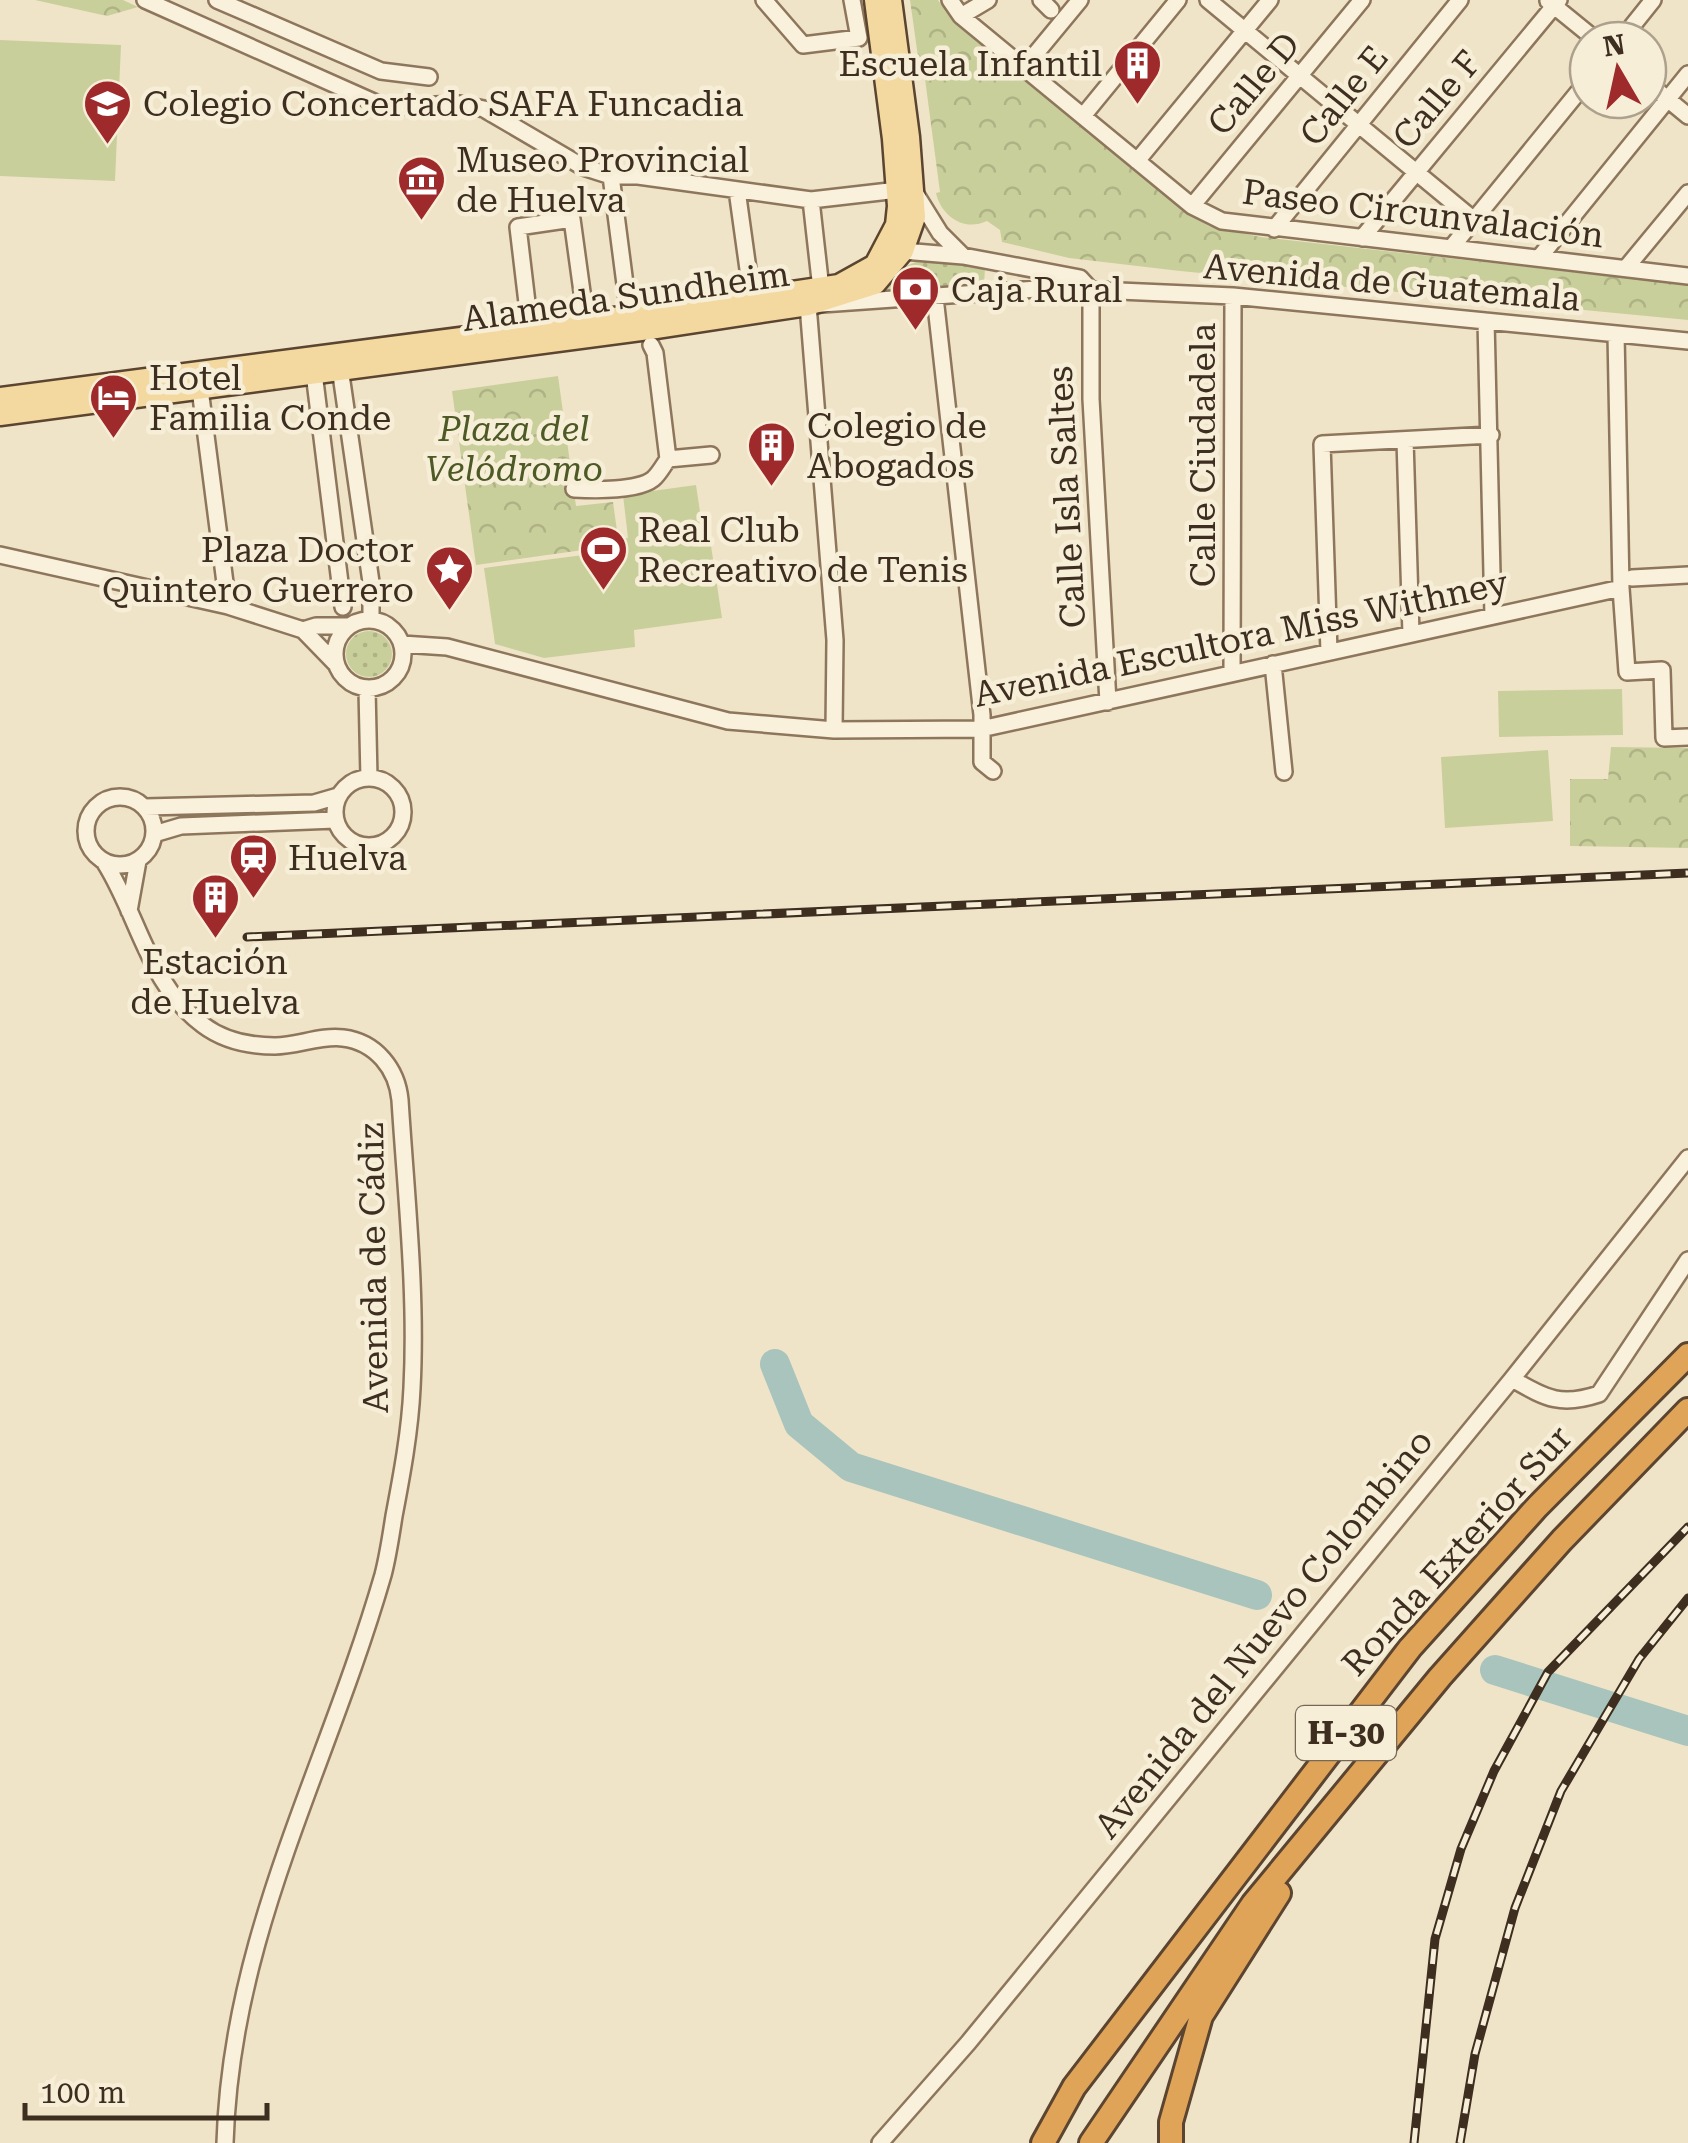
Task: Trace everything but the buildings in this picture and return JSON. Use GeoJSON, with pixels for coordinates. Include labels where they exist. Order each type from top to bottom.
{"type":"FeatureCollection","features":[{"type":"Feature","properties":{"kind":"highway","name":"Ronda Exterior Sur"},"geometry":{"type":"LineString","coordinates":[[1043,2143],[1074,2088],[1410,1648],[1537,1507],[1688,1354]]}},
{"type":"Feature","properties":{"kind":"highway","name":"Ronda Exterior Sur"},"geometry":{"type":"LineString","coordinates":[[1090,2143],[1254,1904],[1440,1677],[1550,1554],[1688,1410]]}},
{"type":"Feature","properties":{"kind":"highway"},"geometry":{"type":"LineString","coordinates":[[1171,2143],[1171,2122],[1201,2016],[1333,1808]]}},
{"type":"Feature","properties":{"kind":"main road"},"geometry":{"type":"LineString","coordinates":[[875,0],[906,190]]}},
{"type":"Feature","properties":{"kind":"main road"},"geometry":{"type":"LineString","coordinates":[[891,0],[906,190],[896,225],[896,246]]}},
{"type":"Feature","properties":{"kind":"main road","name":"Alameda Sundheim"},"geometry":{"type":"LineString","coordinates":[[0,398],[339,361],[814,297],[875,265],[896,246]]}},
{"type":"Feature","properties":{"kind":"main road","name":"Alameda Sundheim"},"geometry":{"type":"LineString","coordinates":[[0,414],[314,373],[339,361],[530,328],[752,298],[814,297]]}},
{"type":"Feature","properties":{"kind":"street"},"geometry":{"type":"LineString","coordinates":[[145,0],[384,107],[460,104],[484,108],[583,167],[611,176],[811,200],[906,190],[962,256]]}},
{"type":"Feature","properties":{"kind":"street"},"geometry":{"type":"LineString","coordinates":[[217,0],[382,71],[429,77]]}},
{"type":"Feature","properties":{"kind":"street"},"geometry":{"type":"LineString","coordinates":[[764,0],[802,45],[859,38],[852,0]]}},
{"type":"Feature","properties":{"kind":"street","name":"Paseo Circunvalación"},"geometry":{"type":"LineString","coordinates":[[950,0],[961,16],[1023,69],[1192,206],[1222,221],[1688,276]]}},
{"type":"Feature","properties":{"kind":"street"},"geometry":{"type":"LineString","coordinates":[[961,16],[988,0]]}},
{"type":"Feature","properties":{"kind":"street"},"geometry":{"type":"LineString","coordinates":[[1023,69],[1080,0]]}},
{"type":"Feature","properties":{"kind":"street"},"geometry":{"type":"LineString","coordinates":[[1083,116],[1178,0]]}},
{"type":"Feature","properties":{"kind":"street"},"geometry":{"type":"LineString","coordinates":[[1208,0],[1474,220]]}},
{"type":"Feature","properties":{"kind":"street"},"geometry":{"type":"LineString","coordinates":[[1138,162],[1270,0]]}},
{"type":"Feature","properties":{"kind":"street","name":"Calle D"},"geometry":{"type":"LineString","coordinates":[[1192,206],[1362,0]]}},
{"type":"Feature","properties":{"kind":"street","name":"Calle E"},"geometry":{"type":"LineString","coordinates":[[1274,229],[1460,0]]}},
{"type":"Feature","properties":{"kind":"street"},"geometry":{"type":"LineString","coordinates":[[1636,20],[1653,0]]}},
{"type":"Feature","properties":{"kind":"street"},"geometry":{"type":"LineString","coordinates":[[1553,2],[1573,20]]}},
{"type":"Feature","properties":{"kind":"street","name":"Calle F"},"geometry":{"type":"LineString","coordinates":[[1362,238],[1553,2]]}},
{"type":"Feature","properties":{"kind":"street"},"geometry":{"type":"LineString","coordinates":[[1688,74],[1668,99],[1688,116]]}},
{"type":"Feature","properties":{"kind":"street"},"geometry":{"type":"LineString","coordinates":[[1451,248],[1568,105]]}},
{"type":"Feature","properties":{"kind":"street"},"geometry":{"type":"LineString","coordinates":[[1540,258],[1651,120]]}},
{"type":"Feature","properties":{"kind":"street"},"geometry":{"type":"LineString","coordinates":[[611,176],[629,315]]}},
{"type":"Feature","properties":{"kind":"street"},"geometry":{"type":"LineString","coordinates":[[737,190],[752,298]]}},
{"type":"Feature","properties":{"kind":"street"},"geometry":{"type":"LineString","coordinates":[[1626,268],[1688,193]]}},
{"type":"Feature","properties":{"kind":"street"},"geometry":{"type":"LineString","coordinates":[[811,200],[835,640],[834,730]]}},
{"type":"Feature","properties":{"kind":"street"},"geometry":{"type":"LineString","coordinates":[[530,328],[518,227],[572,219],[586,321]]}},
{"type":"Feature","properties":{"kind":"street"},"geometry":{"type":"LineString","coordinates":[[896,246],[1080,278],[1091,290]]}},
{"type":"Feature","properties":{"kind":"street","name":"Avenida de Guatemala"},"geometry":{"type":"LineString","coordinates":[[814,297],[935,297],[1051,288],[1234,296],[1688,341]]}},
{"type":"Feature","properties":{"kind":"street","name":"Calle Isla Saltes"},"geometry":{"type":"LineString","coordinates":[[1091,290],[1091,399],[1108,702]]}},
{"type":"Feature","properties":{"kind":"street","name":"Calle Ciudadela"},"geometry":{"type":"LineString","coordinates":[[1232,674],[1234,296]]}},
{"type":"Feature","properties":{"kind":"street"},"geometry":{"type":"LineString","coordinates":[[935,297],[982,762],[993,771]]}},
{"type":"Feature","properties":{"kind":"street"},"geometry":{"type":"LineString","coordinates":[[1486,321],[1493,616]]}},
{"type":"Feature","properties":{"kind":"street"},"geometry":{"type":"LineString","coordinates":[[1616,334],[1627,672],[1662,670],[1664,738],[1688,737]]}},
{"type":"Feature","properties":{"kind":"street"},"geometry":{"type":"LineString","coordinates":[[651,345],[668,460]]}},
{"type":"Feature","properties":{"kind":"street"},"geometry":{"type":"LineString","coordinates":[[339,361],[371,582],[371,620]]}},
{"type":"Feature","properties":{"kind":"street"},"geometry":{"type":"LineString","coordinates":[[314,373],[342,607]]}},
{"type":"Feature","properties":{"kind":"street"},"geometry":{"type":"LineString","coordinates":[[200,389],[228,606]]}},
{"type":"Feature","properties":{"kind":"street"},"geometry":{"type":"LineString","coordinates":[[1329,652],[1322,444],[1491,435]]}},
{"type":"Feature","properties":{"kind":"street"},"geometry":{"type":"LineString","coordinates":[[1405,440],[1411,634]]}},
{"type":"Feature","properties":{"kind":"street"},"geometry":{"type":"LineString","coordinates":[[574,490],[645,483],[668,460],[711,454]]}},
{"type":"Feature","properties":{"kind":"street"},"geometry":{"type":"LineString","coordinates":[[0,555],[228,606],[302,630],[347,681],[367,689],[378,688],[396,676],[404,656],[402,644],[389,626],[371,620],[302,630]]}},
{"type":"Feature","properties":{"kind":"street","name":"Avenida Escultora Miss Withney"},"geometry":{"type":"LineString","coordinates":[[402,644],[447,647],[728,721],[834,730],[981,729],[1626,583],[1688,575]]}},
{"type":"Feature","properties":{"kind":"street"},"geometry":{"type":"LineString","coordinates":[[335,663],[336,642],[349,626]]}},
{"type":"Feature","properties":{"kind":"street"},"geometry":{"type":"LineString","coordinates":[[1274,664],[1284,772]]}},
{"type":"Feature","properties":{"kind":"street"},"geometry":{"type":"LineString","coordinates":[[367,689],[369,778]]}},
{"type":"Feature","properties":{"kind":"street"},"geometry":{"type":"LineString","coordinates":[[369,778],[390,785],[398,794],[402,818],[394,835],[378,845],[359,845],[344,836],[335,820],[338,796],[346,786],[369,778]]}},
{"type":"Feature","properties":{"kind":"street"},"geometry":{"type":"LineString","coordinates":[[145,807],[314,802],[338,796]]}},
{"type":"Feature","properties":{"kind":"street"},"geometry":{"type":"LineString","coordinates":[[129,911],[138,861],[148,850],[154,824],[145,807],[130,798],[112,798],[97,805],[86,823],[87,842],[105,863],[116,866],[138,861]]}},
{"type":"Feature","properties":{"kind":"street"},"geometry":{"type":"LineString","coordinates":[[154,834],[181,826],[335,820]]}},
{"type":"Feature","properties":{"kind":"street","name":"Avenida de Cádiz"},"geometry":{"type":"LineString","coordinates":[[105,863],[119,886],[137,935],[166,987],[202,1024],[225,1038],[258,1045],[342,1037],[366,1045],[386,1060],[398,1081],[400,1100],[412,1388],[403,1470],[384,1573],[269,1896],[247,1973],[226,2103],[225,2143]]}},
{"type":"Feature","properties":{"kind":"street","name":"Avenida del Nuevo Colombino"},"geometry":{"type":"LineString","coordinates":[[880,2143],[968,2043],[1512,1380],[1688,1158]]}},
{"type":"Feature","properties":{"kind":"street"},"geometry":{"type":"LineString","coordinates":[[1512,1380],[1541,1395],[1574,1402],[1598,1394],[1688,1260]]}},
{"type":"Feature","properties":{"kind":"green space"},"geometry":{"type":"Polygon","coordinates":[[[35,0],[123,0],[138,7],[107,16],[35,0]]]}},
{"type":"Feature","properties":{"kind":"green space"},"geometry":{"type":"Polygon","coordinates":[[[910,0],[938,0],[954,23],[1190,215],[1209,226],[1261,237],[1688,285],[1688,320],[1180,271],[1069,258],[1002,242],[1000,230],[987,221],[962,223],[948,215],[939,201],[925,79],[921,78],[910,0]]]}},
{"type":"Feature","properties":{"kind":"green space"},"geometry":{"type":"Polygon","coordinates":[[[0,40],[121,45],[115,181],[0,176],[0,40]]]}},
{"type":"Feature","properties":{"kind":"green space"},"geometry":{"type":"Polygon","coordinates":[[[916,262],[985,268],[984,285],[879,293],[916,262]]]}},
{"type":"Feature","properties":{"kind":"green space","name":"Plaza del Velódromo"},"geometry":{"type":"Polygon","coordinates":[[[558,376],[576,506],[613,502],[619,545],[476,565],[452,391],[558,376]]]}},
{"type":"Feature","properties":{"kind":"green space","name":"Real Club Recreativo de Tenis"},"geometry":{"type":"Polygon","coordinates":[[[696,485],[702,525],[708,526],[722,618],[634,630],[635,647],[544,658],[495,644],[484,568],[622,550],[621,539],[628,538],[623,495],[696,485]]]}},
{"type":"Feature","properties":{"kind":"green space"},"geometry":{"type":"Polygon","coordinates":[[[369,631],[385,638],[392,654],[385,670],[369,677],[353,670],[346,654],[353,638],[369,631]]]}},
{"type":"Feature","properties":{"kind":"green space"},"geometry":{"type":"Polygon","coordinates":[[[1622,689],[1623,735],[1499,737],[1498,691],[1622,689]]]}},
{"type":"Feature","properties":{"kind":"green space"},"geometry":{"type":"Polygon","coordinates":[[[1611,747],[1688,748],[1688,848],[1570,846],[1570,779],[1608,779],[1611,747]]]}},
{"type":"Feature","properties":{"kind":"green space"},"geometry":{"type":"Polygon","coordinates":[[[1548,750],[1553,821],[1445,828],[1441,757],[1548,750]]]}},
{"type":"Feature","properties":{"kind":"waterway"},"geometry":{"type":"LineString","coordinates":[[775,1364],[799,1424],[851,1467],[1257,1595]]}},
{"type":"Feature","properties":{"kind":"waterway"},"geometry":{"type":"LineString","coordinates":[[1495,1670],[1688,1731]]}},
{"type":"Feature","properties":{"kind":"railway"},"geometry":{"type":"LineString","coordinates":[[247,937],[1688,873]]}},
{"type":"Feature","properties":{"kind":"railway"},"geometry":{"type":"LineString","coordinates":[[1414,2143],[1435,1939],[1461,1849],[1494,1771],[1548,1672],[1688,1527]]}},
{"type":"Feature","properties":{"kind":"railway"},"geometry":{"type":"LineString","coordinates":[[1460,2143],[1475,2054],[1515,1908],[1561,1791],[1639,1659],[1688,1598]]}},
{"type":"Feature","properties":{"kind":"place","name":"Escuela Infantil"},"geometry":{"type":"Point","coordinates":[1137,106]}},
{"type":"Feature","properties":{"kind":"place","name":"Colegio Concertado SAFA Funcadia"},"geometry":{"type":"Point","coordinates":[108,146]}},
{"type":"Feature","properties":{"kind":"place","name":"Museo Provincial de Huelva"},"geometry":{"type":"Point","coordinates":[421,222]}},
{"type":"Feature","properties":{"kind":"place","name":"Caja Rural"},"geometry":{"type":"Point","coordinates":[916,332]}},
{"type":"Feature","properties":{"kind":"place","name":"Hotel Familia Conde"},"geometry":{"type":"Point","coordinates":[114,440]}},
{"type":"Feature","properties":{"kind":"place","name":"Colegio de Abogados"},"geometry":{"type":"Point","coordinates":[772,488]}},
{"type":"Feature","properties":{"kind":"place","name":"Real Club Recreativo de Tenis"},"geometry":{"type":"Point","coordinates":[603,592]}},
{"type":"Feature","properties":{"kind":"place","name":"Plaza Doctor Quintero Guerrero"},"geometry":{"type":"Point","coordinates":[449,612]}},
{"type":"Feature","properties":{"kind":"place","name":"Huelva"},"geometry":{"type":"Point","coordinates":[253,900]}},
{"type":"Feature","properties":{"kind":"place","name":"Estación de Huelva"},"geometry":{"type":"Point","coordinates":[215,940]}}]}
